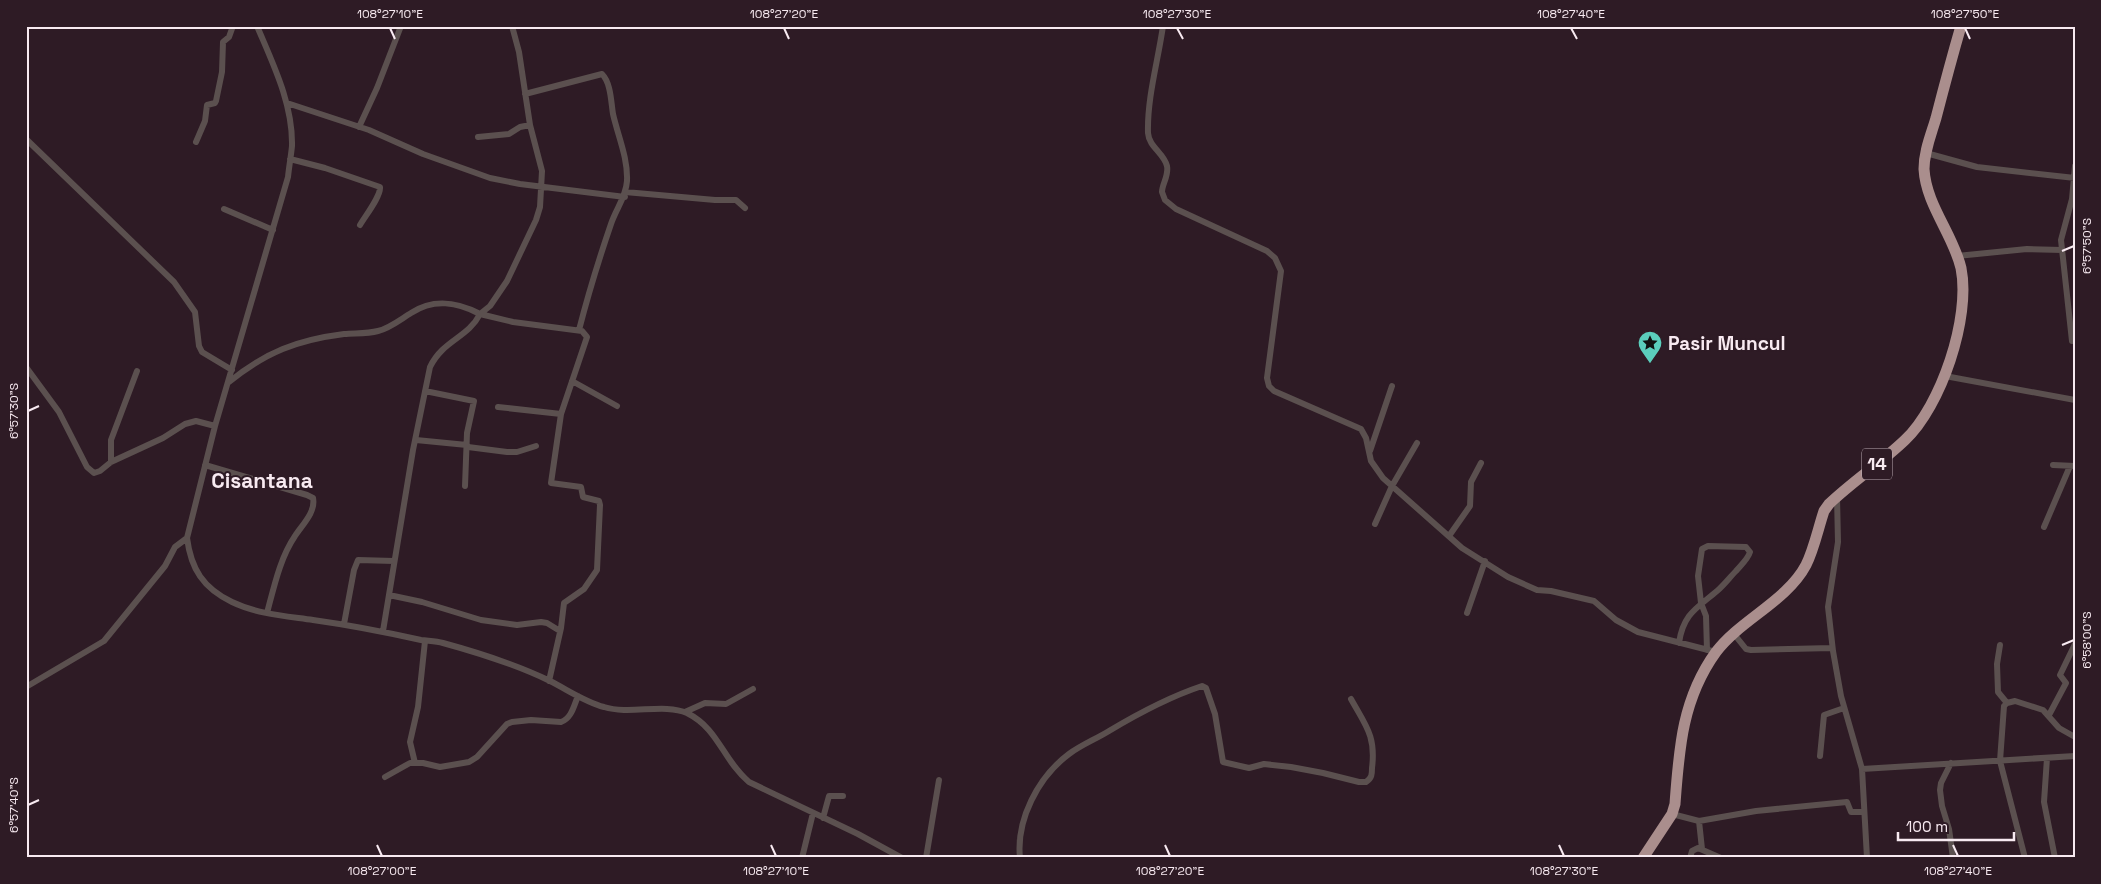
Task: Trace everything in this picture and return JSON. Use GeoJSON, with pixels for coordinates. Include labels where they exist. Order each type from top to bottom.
{"type":"FeatureCollection","features":[{"type":"Feature","properties":{"kind":"highway","name":"14"},"geometry":{"type":"LineString","coordinates":[[1644,858],[1672,814],[1675,804],[1681,730],[1694,691],[1712,651],[1772,602],[1797,578],[1806,565],[1824,511],[1836,497],[1906,439],[1918,424],[1945,376],[1958,325],[1962,299],[1962,274],[1957,256],[1926,188],[1924,168],[1926,153],[1960,26]]}},
{"type":"Feature","properties":{"kind":"street"},"geometry":{"type":"LineString","coordinates":[[196,142],[204,121],[207,105],[214,104],[216,101],[222,72],[223,42],[229,37],[233,26]]}},
{"type":"Feature","properties":{"kind":"street"},"geometry":{"type":"LineString","coordinates":[[257,26],[287,103],[291,131],[290,159],[288,177],[215,426],[187,538],[189,553],[197,574],[206,584],[232,602],[267,613],[344,624],[442,643],[549,681],[605,708],[685,712],[708,726],[738,773],[749,782],[902,858]]}},
{"type":"Feature","properties":{"kind":"street"},"geometry":{"type":"LineString","coordinates":[[359,127],[377,88],[401,26]]}},
{"type":"Feature","properties":{"kind":"street"},"geometry":{"type":"LineString","coordinates":[[383,631],[430,368],[436,356],[448,344],[469,331],[480,314],[490,306],[506,281],[540,208],[542,170],[530,125],[519,52],[512,26]]}},
{"type":"Feature","properties":{"kind":"street"},"geometry":{"type":"LineString","coordinates":[[1163,26],[1150,105],[1148,132],[1150,141],[1163,157],[1167,167],[1167,176],[1162,189],[1163,196],[1176,209],[1267,251],[1275,258],[1281,271],[1268,378],[1269,386],[1274,391],[1356,426],[1364,434],[1371,461],[1376,468],[1392,486],[1462,548],[1522,584],[1537,590],[1551,590],[1594,601],[1624,626],[1679,643],[1712,651],[1706,616],[1701,603],[1698,576],[1699,558],[1702,548],[1708,546],[1748,548],[1750,552],[1747,558],[1721,587],[1701,603],[1683,624],[1679,643]]}},
{"type":"Feature","properties":{"kind":"street"},"geometry":{"type":"LineString","coordinates":[[525,94],[602,74],[607,82],[625,162],[627,181],[625,194],[606,237],[579,330]]}},
{"type":"Feature","properties":{"kind":"street"},"geometry":{"type":"LineString","coordinates":[[287,103],[359,127],[423,154],[490,178],[541,186],[625,194],[736,200],[745,208]]}},
{"type":"Feature","properties":{"kind":"street"},"geometry":{"type":"LineString","coordinates":[[478,137],[509,134],[520,127],[530,125]]}},
{"type":"Feature","properties":{"kind":"street"},"geometry":{"type":"LineString","coordinates":[[28,142],[174,282],[195,312],[199,346],[202,352],[232,370]]}},
{"type":"Feature","properties":{"kind":"street"},"geometry":{"type":"LineString","coordinates":[[1926,153],[1977,167],[2074,178]]}},
{"type":"Feature","properties":{"kind":"street"},"geometry":{"type":"LineString","coordinates":[[290,159],[380,186],[380,191],[374,203],[360,225]]}},
{"type":"Feature","properties":{"kind":"street"},"geometry":{"type":"LineString","coordinates":[[2072,341],[2061,240],[2071,218],[2075,166]]}},
{"type":"Feature","properties":{"kind":"street"},"geometry":{"type":"LineString","coordinates":[[224,208],[273,230]]}},
{"type":"Feature","properties":{"kind":"street"},"geometry":{"type":"LineString","coordinates":[[1957,256],[2027,249],[2062,250]]}},
{"type":"Feature","properties":{"kind":"street"},"geometry":{"type":"LineString","coordinates":[[228,383],[253,363],[276,350],[344,334],[380,331],[425,305],[451,303],[466,307],[480,314],[514,322],[579,330],[585,333],[587,337],[562,414],[551,483],[581,487],[583,497],[599,501],[597,570],[584,589],[564,603],[549,681]]}},
{"type":"Feature","properties":{"kind":"street"},"geometry":{"type":"LineString","coordinates":[[26,367],[59,412],[86,467],[92,472],[96,473],[111,462],[163,438],[185,424],[196,421],[215,426]]}},
{"type":"Feature","properties":{"kind":"street"},"geometry":{"type":"LineString","coordinates":[[111,462],[110,440],[137,371]]}},
{"type":"Feature","properties":{"kind":"street"},"geometry":{"type":"LineString","coordinates":[[1945,376],[2075,400]]}},
{"type":"Feature","properties":{"kind":"street"},"geometry":{"type":"LineString","coordinates":[[572,381],[617,406]]}},
{"type":"Feature","properties":{"kind":"street"},"geometry":{"type":"LineString","coordinates":[[1370,453],[1392,386]]}},
{"type":"Feature","properties":{"kind":"street"},"geometry":{"type":"LineString","coordinates":[[425,391],[474,401],[466,433],[465,486]]}},
{"type":"Feature","properties":{"kind":"street"},"geometry":{"type":"LineString","coordinates":[[498,407],[562,414]]}},
{"type":"Feature","properties":{"kind":"street"},"geometry":{"type":"LineString","coordinates":[[416,440],[507,452],[517,452],[536,446]]}},
{"type":"Feature","properties":{"kind":"street"},"geometry":{"type":"LineString","coordinates":[[1375,524],[1392,486],[1417,443]]}},
{"type":"Feature","properties":{"kind":"street"},"geometry":{"type":"LineString","coordinates":[[1449,536],[1470,506],[1471,486],[1481,463]]}},
{"type":"Feature","properties":{"kind":"street"},"geometry":{"type":"LineString","coordinates":[[205,465],[313,498],[314,505],[306,522],[286,551],[267,613]]}},
{"type":"Feature","properties":{"kind":"street"},"geometry":{"type":"LineString","coordinates":[[2044,527],[2072,466],[2053,465]]}},
{"type":"Feature","properties":{"kind":"street"},"geometry":{"type":"LineString","coordinates":[[1836,497],[1838,542],[1828,607],[1832,648],[1844,708],[1862,769],[1867,858]]}},
{"type":"Feature","properties":{"kind":"street"},"geometry":{"type":"LineString","coordinates":[[26,686],[104,641],[165,566],[175,547],[187,538]]}},
{"type":"Feature","properties":{"kind":"street"},"geometry":{"type":"LineString","coordinates":[[344,624],[354,570],[358,560],[394,561]]}},
{"type":"Feature","properties":{"kind":"street"},"geometry":{"type":"LineString","coordinates":[[1467,613],[1485,562]]}},
{"type":"Feature","properties":{"kind":"street"},"geometry":{"type":"LineString","coordinates":[[388,596],[422,602],[481,620],[517,625],[547,623],[560,631]]}},
{"type":"Feature","properties":{"kind":"street"},"geometry":{"type":"LineString","coordinates":[[1734,634],[1746,649],[1751,650],[1832,648]]}},
{"type":"Feature","properties":{"kind":"street"},"geometry":{"type":"LineString","coordinates":[[415,763],[410,742],[418,707],[425,640]]}},
{"type":"Feature","properties":{"kind":"street"},"geometry":{"type":"LineString","coordinates":[[2049,715],[2066,683],[2066,680],[2059,676],[2075,644]]}},
{"type":"Feature","properties":{"kind":"street"},"geometry":{"type":"LineString","coordinates":[[2000,645],[1997,664],[1998,692],[2007,703]]}},
{"type":"Feature","properties":{"kind":"street"},"geometry":{"type":"LineString","coordinates":[[1020,858],[1019,838],[1033,798],[1047,774],[1068,755],[1132,718],[1169,698],[1202,686],[1206,688],[1216,714],[1223,762],[1248,768],[1264,764],[1275,765],[1366,782],[1372,776],[1374,758],[1372,737],[1351,699]]}},
{"type":"Feature","properties":{"kind":"street"},"geometry":{"type":"LineString","coordinates":[[685,712],[705,703],[726,704],[753,689]]}},
{"type":"Feature","properties":{"kind":"street"},"geometry":{"type":"LineString","coordinates":[[385,777],[400,767],[415,763],[440,767],[468,762],[477,757],[507,724],[520,720],[566,721],[578,696]]}},
{"type":"Feature","properties":{"kind":"street"},"geometry":{"type":"LineString","coordinates":[[2025,858],[2000,761],[2004,706],[2015,701],[2043,710],[2059,728],[2075,738]]}},
{"type":"Feature","properties":{"kind":"street"},"geometry":{"type":"LineString","coordinates":[[1820,756],[1824,715],[1844,708]]}},
{"type":"Feature","properties":{"kind":"street"},"geometry":{"type":"LineString","coordinates":[[1862,769],[2075,756]]}},
{"type":"Feature","properties":{"kind":"street"},"geometry":{"type":"LineString","coordinates":[[2047,758],[2044,802],[2055,858]]}},
{"type":"Feature","properties":{"kind":"street"},"geometry":{"type":"LineString","coordinates":[[1951,763],[1941,783],[1940,790],[1942,806],[1949,829],[1953,858]]}},
{"type":"Feature","properties":{"kind":"street"},"geometry":{"type":"LineString","coordinates":[[926,858],[939,780]]}},
{"type":"Feature","properties":{"kind":"street"},"geometry":{"type":"LineString","coordinates":[[823,818],[829,796],[843,796]]}},
{"type":"Feature","properties":{"kind":"street"},"geometry":{"type":"LineString","coordinates":[[1672,814],[1699,821],[1756,811],[1847,802],[1851,812],[1864,812]]}},
{"type":"Feature","properties":{"kind":"street"},"geometry":{"type":"LineString","coordinates":[[802,858],[813,813]]}},
{"type":"Feature","properties":{"kind":"street"},"geometry":{"type":"LineString","coordinates":[[1699,821],[1702,849]]}},
{"type":"Feature","properties":{"kind":"street"},"geometry":{"type":"LineString","coordinates":[[1690,858],[1694,849],[1702,849],[1722,858]]}},
{"type":"Feature","properties":{"kind":"place","name":"Pasir Muncul"},"geometry":{"type":"Point","coordinates":[1650,364]}},
{"type":"Feature","properties":{"kind":"district","name":"Cisantana"},"geometry":{"type":"Point","coordinates":[262,481]}}]}
